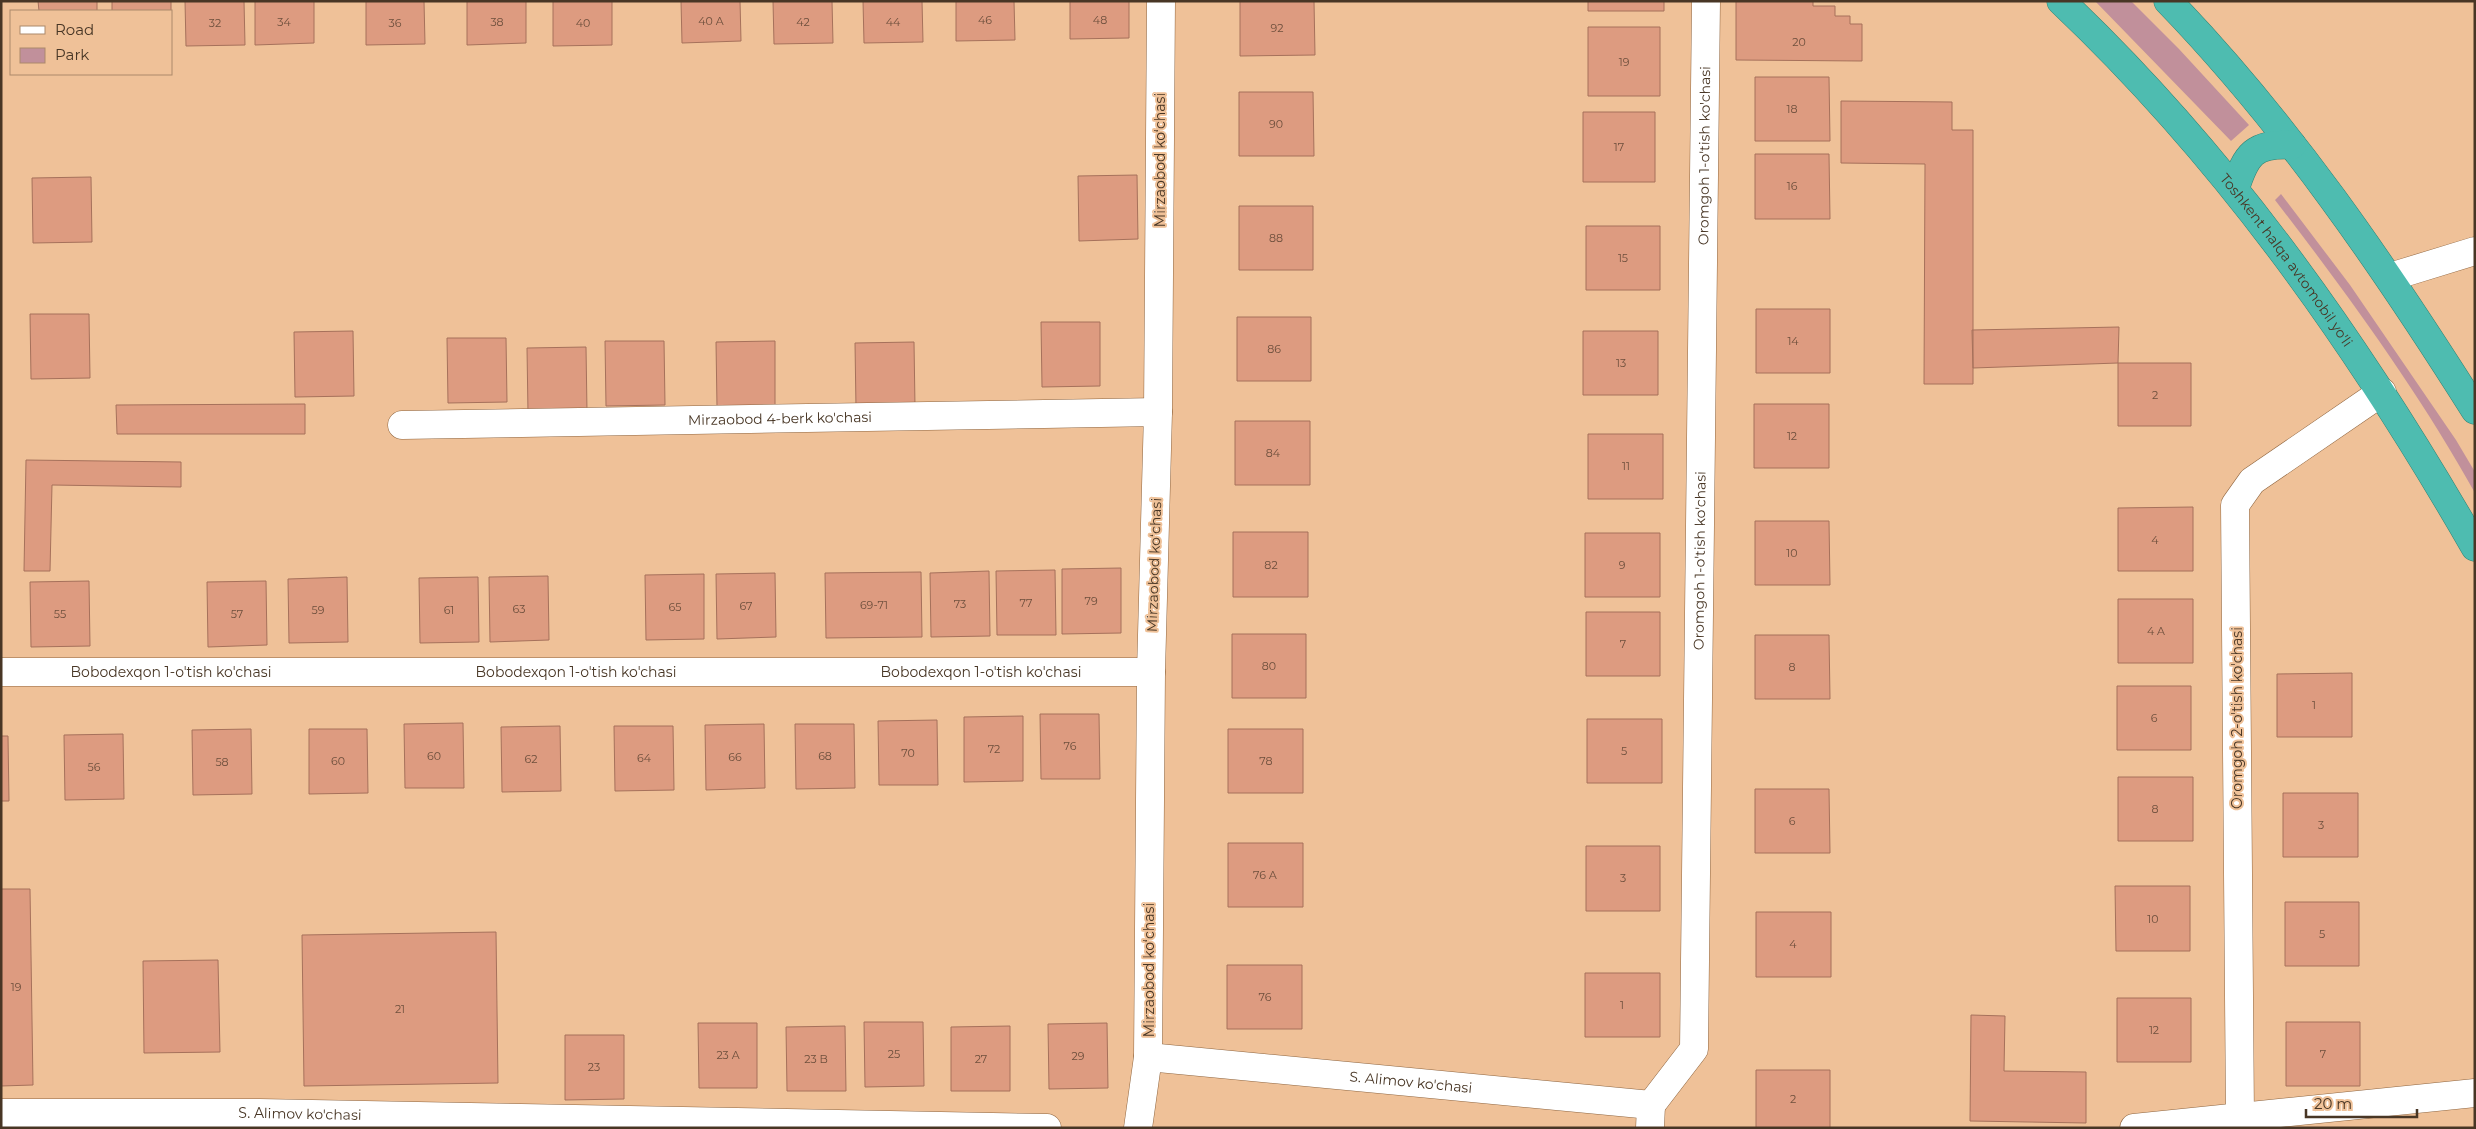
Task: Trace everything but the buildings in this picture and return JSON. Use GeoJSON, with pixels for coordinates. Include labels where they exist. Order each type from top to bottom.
{"type":"FeatureCollection","features":[{"type":"Feature","properties":{"kind":"highway","name":"Toshkent halqa avtomobil yo'li"},"geometry":{"type":"LineString","coordinates":[[2061,1],[2137,75],[2236,189],[2382,392],[2475,547]]}},
{"type":"Feature","properties":{"kind":"highway"},"geometry":{"type":"LineString","coordinates":[[2168,1],[2242,83],[2292,145],[2390,277],[2475,410]]}},
{"type":"Feature","properties":{"kind":"highway"},"geometry":{"type":"LineString","coordinates":[[2236,189],[2242,170],[2253,152],[2272,144],[2292,145]]}},
{"type":"Feature","properties":{"kind":"street","name":"Mirzaobod koʻchasi"},"geometry":{"type":"LineString","coordinates":[[1138,1128],[1148,1057],[1151,672],[1158,412],[1161,1]]}},
{"type":"Feature","properties":{"kind":"street","name":"Oromgoh 1-o'tish ko'chasi"},"geometry":{"type":"LineString","coordinates":[[1650,1116],[1694,1049],[1706,1]]}},
{"type":"Feature","properties":{"kind":"street"},"geometry":{"type":"LineString","coordinates":[[2390,277],[2475,252]]}},
{"type":"Feature","properties":{"kind":"street","name":"Oromgoh 2-o'tish ko'chasi"},"geometry":{"type":"LineString","coordinates":[[2240,1118],[2236,505],[2252,481],[2382,392]]}},
{"type":"Feature","properties":{"kind":"street","name":"Mirzaobod 4-berk ko'chasi"},"geometry":{"type":"LineString","coordinates":[[402,424],[1158,412]]}},
{"type":"Feature","properties":{"kind":"street","name":"Bobodexqon 1-o'tish ko'chasi"},"geometry":{"type":"LineString","coordinates":[[1,672],[1151,672]]}},
{"type":"Feature","properties":{"kind":"street","name":"S. Alimov ko'chasi"},"geometry":{"type":"LineString","coordinates":[[1148,1057],[1650,1116]]}},
{"type":"Feature","properties":{"kind":"street"},"geometry":{"type":"LineString","coordinates":[[2134,1128],[2475,1093]]}},
{"type":"Feature","properties":{"kind":"street","name":"S. Alimov ko'chasi"},"geometry":{"type":"LineString","coordinates":[[1,1113],[280,1114],[1047,1128]]}},
{"type":"Feature","properties":{"kind":"green space"},"geometry":{"type":"Polygon","coordinates":[[[2095,1],[2131,1],[2179,49],[2249,125],[2231,141],[2095,1]]]}},
{"type":"Feature","properties":{"kind":"green space"},"geometry":{"type":"Polygon","coordinates":[[[2281,194],[2350,285],[2456,440],[2475,472],[2475,493],[2430,418],[2381,343],[2275,200],[2281,194]]]}}]}
